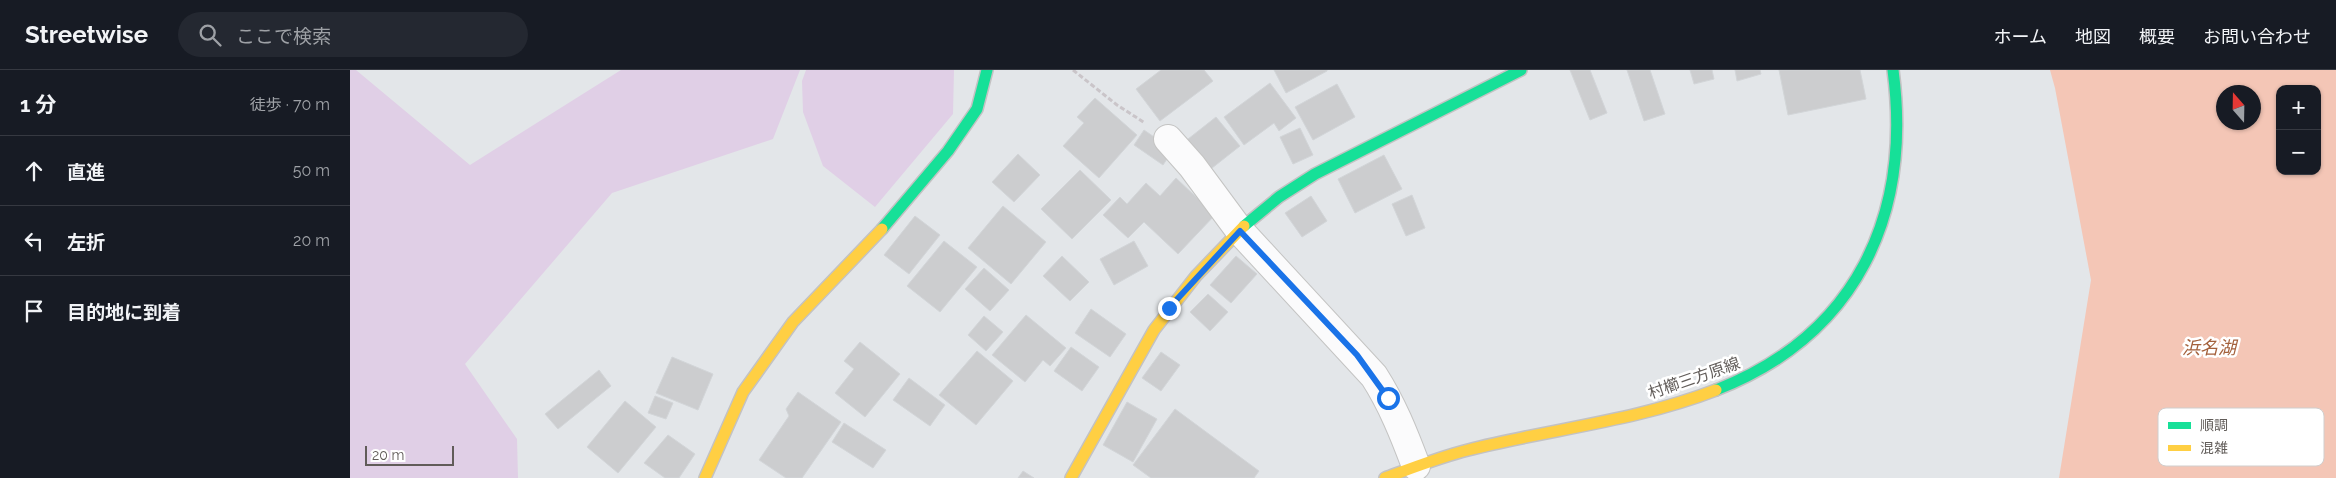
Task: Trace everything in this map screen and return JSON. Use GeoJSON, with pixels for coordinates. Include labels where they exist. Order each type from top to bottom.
{"type":"FeatureCollection","features":[{"type":"Feature","properties":{"kind":"street"},"geometry":{"type":"LineString","coordinates":[[705,478],[743,392],[793,322],[871,242],[948,151],[977,108],[987,70]]}},
{"type":"Feature","properties":{"kind":"street"},"geometry":{"type":"LineString","coordinates":[[1071,478],[1154,330],[1169,308],[1240,231],[1280,196],[1316,173],[1521,70]]}},
{"type":"Feature","properties":{"kind":"street","name":"村櫛三方原線"},"geometry":{"type":"LineString","coordinates":[[1385,478],[1467,450],[1664,408],[1707,394],[1748,377],[1786,354],[1820,325],[1849,290],[1872,251],[1888,210],[1897,165],[1898,127],[1893,70]]}},
{"type":"Feature","properties":{"kind":"street"},"geometry":{"type":"LineString","coordinates":[[1168,139],[1192,166],[1240,231],[1374,376],[1388,398],[1416,466]]}},
{"type":"Feature","properties":{"kind":"path"},"geometry":{"type":"LineString","coordinates":[[1073,70],[1117,105],[1168,139]]}},
{"type":"Feature","properties":{"kind":"shaded area"},"geometry":{"type":"Polygon","coordinates":[[[350,70],[356,70],[470,165],[621,70],[800,70],[773,139],[612,193],[465,364],[517,439],[518,478],[350,478],[350,70]]]}},
{"type":"Feature","properties":{"kind":"shaded area"},"geometry":{"type":"Polygon","coordinates":[[[806,70],[954,70],[953,114],[875,207],[823,166],[803,112],[802,81],[806,70]]]}},
{"type":"Feature","properties":{"kind":"water","name":"浜名湖"},"geometry":{"type":"Polygon","coordinates":[[[2050,70],[2336,70],[2336,478],[2059,478],[2091,280],[2050,70]]]}},
{"type":"Feature","properties":{"kind":"building"},"geometry":{"type":"Polygon","coordinates":[[[1161,70],[1204,70],[1213,81],[1160,121],[1136,89],[1161,70]]]}},
{"type":"Feature","properties":{"kind":"building"},"geometry":{"type":"Polygon","coordinates":[[[1274,70],[1327,70],[1327,71],[1286,93],[1274,70]]]}},
{"type":"Feature","properties":{"kind":"building"},"geometry":{"type":"Polygon","coordinates":[[[1570,70],[1590,70],[1607,113],[1590,120],[1570,70]]]}},
{"type":"Feature","properties":{"kind":"building"},"geometry":{"type":"Polygon","coordinates":[[[1627,70],[1650,70],[1665,114],[1644,121],[1627,70]]]}},
{"type":"Feature","properties":{"kind":"building"},"geometry":{"type":"Polygon","coordinates":[[[1690,70],[1712,70],[1714,79],[1694,84],[1690,70]]]}},
{"type":"Feature","properties":{"kind":"building"},"geometry":{"type":"Polygon","coordinates":[[[1735,70],[1760,70],[1761,74],[1737,81],[1735,70]]]}},
{"type":"Feature","properties":{"kind":"building"},"geometry":{"type":"Polygon","coordinates":[[[1779,70],[1860,70],[1866,99],[1788,115],[1779,70]]]}},
{"type":"Feature","properties":{"kind":"building"},"geometry":{"type":"Polygon","coordinates":[[[1270,83],[1296,118],[1279,131],[1274,123],[1244,145],[1224,117],[1270,83]]]}},
{"type":"Feature","properties":{"kind":"building"},"geometry":{"type":"Polygon","coordinates":[[[1337,84],[1355,117],[1313,140],[1295,107],[1337,84]]]}},
{"type":"Feature","properties":{"kind":"building"},"geometry":{"type":"Polygon","coordinates":[[[1095,98],[1137,135],[1099,178],[1063,146],[1084,123],[1077,117],[1095,98]]]}},
{"type":"Feature","properties":{"kind":"building"},"geometry":{"type":"Polygon","coordinates":[[[1216,117],[1240,146],[1207,172],[1183,143],[1216,117]]]}},
{"type":"Feature","properties":{"kind":"building"},"geometry":{"type":"Polygon","coordinates":[[[1300,128],[1313,155],[1293,164],[1280,137],[1300,128]]]}},
{"type":"Feature","properties":{"kind":"building"},"geometry":{"type":"Polygon","coordinates":[[[1144,130],[1173,150],[1163,165],[1134,145],[1144,130]]]}},
{"type":"Feature","properties":{"kind":"building"},"geometry":{"type":"Polygon","coordinates":[[[1018,154],[1040,175],[1014,202],[992,182],[1018,154]]]}},
{"type":"Feature","properties":{"kind":"building"},"geometry":{"type":"Polygon","coordinates":[[[1384,155],[1402,189],[1355,213],[1338,179],[1384,155]]]}},
{"type":"Feature","properties":{"kind":"building"},"geometry":{"type":"Polygon","coordinates":[[[1080,170],[1111,200],[1072,239],[1041,209],[1080,170]]]}},
{"type":"Feature","properties":{"kind":"building"},"geometry":{"type":"Polygon","coordinates":[[[1176,178],[1215,215],[1178,254],[1144,222],[1128,238],[1103,215],[1120,197],[1127,204],[1146,183],[1160,196],[1176,178]]]}},
{"type":"Feature","properties":{"kind":"building"},"geometry":{"type":"Polygon","coordinates":[[[1412,195],[1425,228],[1406,236],[1392,204],[1412,195]]]}},
{"type":"Feature","properties":{"kind":"building"},"geometry":{"type":"Polygon","coordinates":[[[1311,196],[1327,221],[1302,237],[1285,213],[1311,196]]]}},
{"type":"Feature","properties":{"kind":"building"},"geometry":{"type":"Polygon","coordinates":[[[1003,206],[1046,242],[1011,284],[968,248],[1003,206]]]}},
{"type":"Feature","properties":{"kind":"building"},"geometry":{"type":"Polygon","coordinates":[[[915,216],[940,235],[909,274],[884,255],[915,216]]]}},
{"type":"Feature","properties":{"kind":"building"},"geometry":{"type":"Polygon","coordinates":[[[944,241],[977,267],[940,312],[907,286],[944,241]]]}},
{"type":"Feature","properties":{"kind":"building"},"geometry":{"type":"Polygon","coordinates":[[[1134,241],[1148,266],[1114,285],[1100,259],[1134,241]]]}},
{"type":"Feature","properties":{"kind":"building"},"geometry":{"type":"Polygon","coordinates":[[[1062,256],[1089,282],[1070,301],[1043,276],[1062,256]]]}},
{"type":"Feature","properties":{"kind":"building"},"geometry":{"type":"Polygon","coordinates":[[[1236,256],[1257,274],[1231,303],[1210,285],[1236,256]]]}},
{"type":"Feature","properties":{"kind":"building"},"geometry":{"type":"Polygon","coordinates":[[[984,268],[1009,290],[990,311],[965,289],[984,268]]]}},
{"type":"Feature","properties":{"kind":"building"},"geometry":{"type":"Polygon","coordinates":[[[1208,294],[1228,312],[1210,331],[1190,312],[1208,294]]]}},
{"type":"Feature","properties":{"kind":"building"},"geometry":{"type":"Polygon","coordinates":[[[1091,309],[1126,334],[1110,357],[1075,333],[1091,309]]]}},
{"type":"Feature","properties":{"kind":"building"},"geometry":{"type":"Polygon","coordinates":[[[1026,315],[1066,348],[1050,366],[1043,360],[1025,382],[992,355],[1026,315]]]}},
{"type":"Feature","properties":{"kind":"building"},"geometry":{"type":"Polygon","coordinates":[[[984,316],[1003,332],[986,351],[968,335],[984,316]]]}},
{"type":"Feature","properties":{"kind":"building"},"geometry":{"type":"Polygon","coordinates":[[[860,342],[900,374],[865,417],[835,393],[854,369],[844,361],[860,342]]]}},
{"type":"Feature","properties":{"kind":"building"},"geometry":{"type":"Polygon","coordinates":[[[1071,347],[1099,367],[1082,391],[1054,371],[1071,347]]]}},
{"type":"Feature","properties":{"kind":"building"},"geometry":{"type":"Polygon","coordinates":[[[977,351],[1013,381],[976,425],[939,395],[977,351]]]}},
{"type":"Feature","properties":{"kind":"building"},"geometry":{"type":"Polygon","coordinates":[[[1161,352],[1180,365],[1161,391],[1142,378],[1161,352]]]}},
{"type":"Feature","properties":{"kind":"building"},"geometry":{"type":"Polygon","coordinates":[[[672,357],[713,374],[698,410],[656,393],[672,357]]]}},
{"type":"Feature","properties":{"kind":"building"},"geometry":{"type":"Polygon","coordinates":[[[599,370],[611,386],[558,429],[545,414],[599,370]]]}},
{"type":"Feature","properties":{"kind":"building"},"geometry":{"type":"Polygon","coordinates":[[[909,378],[945,405],[930,426],[893,400],[909,378]]]}},
{"type":"Feature","properties":{"kind":"building"},"geometry":{"type":"Polygon","coordinates":[[[798,392],[841,422],[802,478],[786,478],[759,460],[789,416],[786,409],[798,392]]]}},
{"type":"Feature","properties":{"kind":"building"},"geometry":{"type":"Polygon","coordinates":[[[655,396],[673,403],[666,419],[648,413],[655,396]]]}},
{"type":"Feature","properties":{"kind":"building"},"geometry":{"type":"Polygon","coordinates":[[[625,401],[656,427],[618,473],[587,447],[625,401]]]}},
{"type":"Feature","properties":{"kind":"building"},"geometry":{"type":"Polygon","coordinates":[[[1127,402],[1157,419],[1133,462],[1103,445],[1127,402]]]}},
{"type":"Feature","properties":{"kind":"building"},"geometry":{"type":"Polygon","coordinates":[[[1175,409],[1259,471],[1254,478],[1151,478],[1133,465],[1175,409]]]}},
{"type":"Feature","properties":{"kind":"building"},"geometry":{"type":"Polygon","coordinates":[[[844,423],[886,450],[873,468],[832,442],[844,423]]]}},
{"type":"Feature","properties":{"kind":"building"},"geometry":{"type":"Polygon","coordinates":[[[668,435],[695,454],[679,478],[665,478],[644,463],[668,435]]]}},
{"type":"Feature","properties":{"kind":"building"},"geometry":{"type":"Polygon","coordinates":[[[1023,471],[1034,478],[1018,478],[1023,471]]]}},
{"type":"Feature","properties":{"kind":"traffic: fast"},"geometry":{"type":"LineString","coordinates":[[882,229],[948,151],[977,109],[987,70]]}},
{"type":"Feature","properties":{"kind":"traffic: fast"},"geometry":{"type":"LineString","coordinates":[[1244,226],[1279,197],[1315,174],[1521,70]]}},
{"type":"Feature","properties":{"kind":"traffic: fast"},"geometry":{"type":"LineString","coordinates":[[1716,390],[1765,366],[1806,337],[1839,303],[1864,264],[1883,220],[1893,173],[1897,123],[1893,70]]}},
{"type":"Feature","properties":{"kind":"traffic: slow"},"geometry":{"type":"LineString","coordinates":[[1071,478],[1154,330],[1196,276],[1244,226]]}},
{"type":"Feature","properties":{"kind":"traffic: slow"},"geometry":{"type":"LineString","coordinates":[[705,478],[743,392],[793,322],[882,229]]}},
{"type":"Feature","properties":{"kind":"traffic: slow"},"geometry":{"type":"LineString","coordinates":[[1385,478],[1468,450],[1655,410],[1716,390]]}},
{"type":"Feature","properties":{"kind":"route"},"geometry":{"type":"LineString","coordinates":[[1169,308],[1185,288],[1240,231],[1357,355],[1374,376],[1388,398]]}}]}
